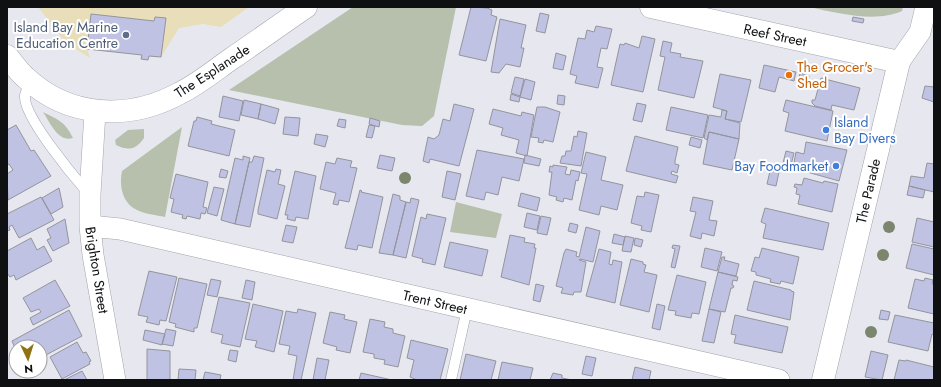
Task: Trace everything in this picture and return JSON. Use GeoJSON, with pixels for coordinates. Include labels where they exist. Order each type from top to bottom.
{"type":"FeatureCollection","features":[{"type":"Feature","properties":{"kind":"main road","name":"The Esplanade"},"geometry":{"type":"LineString","coordinates":[[7,56],[31,82],[59,101],[95,112],[134,109],[162,102],[175,96],[306,7]]}},
{"type":"Feature","properties":{"kind":"main road","name":"Reef Street"},"geometry":{"type":"LineString","coordinates":[[651,7],[899,62]]}},
{"type":"Feature","properties":{"kind":"main road","name":"The Parade"},"geometry":{"type":"LineString","coordinates":[[823,380],[899,62]]}},
{"type":"Feature","properties":{"kind":"street","name":"The Parade"},"geometry":{"type":"LineString","coordinates":[[899,62],[920,32],[926,7]]}},
{"type":"Feature","properties":{"kind":"street","name":"Brighton Street"},"geometry":{"type":"LineString","coordinates":[[95,112],[90,194],[90,226],[93,255],[115,380]]}},
{"type":"Feature","properties":{"kind":"street","name":"Trent Street"},"geometry":{"type":"LineString","coordinates":[[90,226],[120,229],[779,380]]}},
{"type":"Feature","properties":{"kind":"lane"},"geometry":{"type":"LineString","coordinates":[[31,82],[25,96],[29,113],[71,175],[90,194]]}},
{"type":"Feature","properties":{"kind":"lane"},"geometry":{"type":"LineString","coordinates":[[452,380],[467,309]]}},
{"type":"Feature","properties":{"kind":"green space"},"geometry":{"type":"Polygon","coordinates":[[[353,7],[456,7],[434,116],[422,126],[402,125],[229,90],[353,7]]]}},
{"type":"Feature","properties":{"kind":"green space"},"geometry":{"type":"Polygon","coordinates":[[[809,7],[903,7],[902,11],[892,15],[869,17],[809,7]]]}},
{"type":"Feature","properties":{"kind":"green space"},"geometry":{"type":"Polygon","coordinates":[[[43,112],[61,122],[73,138],[68,139],[59,135],[43,112]]]}},
{"type":"Feature","properties":{"kind":"green space"},"geometry":{"type":"Polygon","coordinates":[[[182,127],[165,217],[137,210],[128,203],[121,188],[122,171],[182,127]]]}},
{"type":"Feature","properties":{"kind":"green space"},"geometry":{"type":"Polygon","coordinates":[[[144,129],[144,138],[135,147],[128,149],[116,145],[115,140],[128,130],[144,129]]]}},
{"type":"Feature","properties":{"kind":"green space"},"geometry":{"type":"Polygon","coordinates":[[[456,202],[502,214],[496,238],[450,232],[456,202]]]}},
{"type":"Feature","properties":{"kind":"sand"},"geometry":{"type":"Polygon","coordinates":[[[38,7],[249,7],[221,27],[203,24],[179,28],[161,57],[166,18],[155,17],[154,21],[91,14],[87,49],[90,58],[65,42],[38,7]]]}},
{"type":"Feature","properties":{"kind":"building"},"geometry":{"type":"Polygon","coordinates":[[[471,7],[487,8],[492,10],[491,15],[497,17],[486,61],[459,55],[471,7]]]}},
{"type":"Feature","properties":{"kind":"building"},"geometry":{"type":"Polygon","coordinates":[[[540,13],[549,15],[545,33],[536,31],[540,13]]]}},
{"type":"Feature","properties":{"kind":"building","name":"Island Bay Marine Education Centre"},"geometry":{"type":"Polygon","coordinates":[[[91,14],[154,21],[155,17],[166,18],[161,57],[149,56],[148,60],[141,59],[142,55],[87,49],[91,14]]]}},
{"type":"Feature","properties":{"kind":"building"},"geometry":{"type":"Polygon","coordinates":[[[853,17],[864,19],[863,23],[852,21],[853,17]]]}},
{"type":"Feature","properties":{"kind":"building"},"geometry":{"type":"Polygon","coordinates":[[[500,19],[526,25],[521,48],[524,48],[520,67],[506,64],[499,73],[491,72],[500,19]]]}},
{"type":"Feature","properties":{"kind":"building"},"geometry":{"type":"Polygon","coordinates":[[[596,26],[612,29],[607,49],[601,48],[597,67],[603,68],[598,88],[575,83],[577,76],[570,74],[578,38],[585,39],[587,30],[594,32],[596,26]]]}},
{"type":"Feature","properties":{"kind":"building"},"geometry":{"type":"Polygon","coordinates":[[[642,36],[655,39],[643,92],[611,85],[620,44],[624,45],[625,43],[639,48],[642,36]]]}},
{"type":"Feature","properties":{"kind":"building"},"geometry":{"type":"Polygon","coordinates":[[[663,41],[672,43],[670,52],[681,54],[680,57],[703,61],[694,98],[658,90],[665,57],[660,56],[663,41]]]}},
{"type":"Feature","properties":{"kind":"building"},"geometry":{"type":"Polygon","coordinates":[[[556,53],[566,56],[563,70],[553,68],[556,53]]]}},
{"type":"Feature","properties":{"kind":"building"},"geometry":{"type":"Polygon","coordinates":[[[764,65],[796,72],[794,81],[779,77],[775,92],[759,88],[764,65]]]}},
{"type":"Feature","properties":{"kind":"building"},"geometry":{"type":"Polygon","coordinates":[[[800,73],[809,76],[807,84],[798,82],[800,73]]]}},
{"type":"Feature","properties":{"kind":"building"},"geometry":{"type":"Polygon","coordinates":[[[720,74],[751,80],[741,122],[725,119],[727,111],[713,107],[720,74]]]}},
{"type":"Feature","properties":{"kind":"building"},"geometry":{"type":"Polygon","coordinates":[[[515,77],[524,79],[520,96],[511,93],[515,77]]]}},
{"type":"Feature","properties":{"kind":"building"},"geometry":{"type":"Polygon","coordinates":[[[821,78],[860,88],[854,110],[832,105],[831,110],[815,106],[812,103],[812,100],[815,100],[821,78]]]}},
{"type":"Feature","properties":{"kind":"building"},"geometry":{"type":"Polygon","coordinates":[[[525,79],[535,82],[531,100],[520,97],[525,79]]]}},
{"type":"Feature","properties":{"kind":"building"},"geometry":{"type":"Polygon","coordinates":[[[925,86],[934,87],[934,102],[922,98],[925,86]]]}},
{"type":"Feature","properties":{"kind":"building"},"geometry":{"type":"Polygon","coordinates":[[[511,94],[520,97],[519,102],[510,100],[511,94]]]}},
{"type":"Feature","properties":{"kind":"building"},"geometry":{"type":"Polygon","coordinates":[[[558,95],[565,96],[564,105],[557,104],[558,95]]]}},
{"type":"Feature","properties":{"kind":"building"},"geometry":{"type":"Polygon","coordinates":[[[223,96],[243,101],[239,121],[219,117],[223,96]]]}},
{"type":"Feature","properties":{"kind":"building"},"geometry":{"type":"Polygon","coordinates":[[[244,100],[261,104],[258,119],[241,115],[244,100]]]}},
{"type":"Feature","properties":{"kind":"building"},"geometry":{"type":"Polygon","coordinates":[[[786,100],[833,111],[827,141],[785,131],[789,113],[783,111],[786,100]]]}},
{"type":"Feature","properties":{"kind":"building"},"geometry":{"type":"Polygon","coordinates":[[[637,103],[646,105],[642,122],[633,120],[637,103]]]}},
{"type":"Feature","properties":{"kind":"building"},"geometry":{"type":"Polygon","coordinates":[[[261,104],[279,109],[275,124],[258,119],[261,104]]]}},
{"type":"Feature","properties":{"kind":"building"},"geometry":{"type":"Polygon","coordinates":[[[454,104],[474,109],[459,166],[430,159],[429,163],[423,161],[428,137],[434,139],[439,135],[443,119],[450,121],[454,104]]]}},
{"type":"Feature","properties":{"kind":"building"},"geometry":{"type":"Polygon","coordinates":[[[537,107],[545,107],[560,112],[553,142],[544,140],[543,143],[538,142],[539,138],[531,137],[537,107]]]}},
{"type":"Feature","properties":{"kind":"building"},"geometry":{"type":"Polygon","coordinates":[[[671,107],[708,115],[703,138],[666,130],[671,107]]]}},
{"type":"Feature","properties":{"kind":"building"},"geometry":{"type":"Polygon","coordinates":[[[493,109],[521,116],[522,112],[534,115],[527,156],[516,153],[519,140],[501,135],[503,128],[489,124],[493,109]]]}},
{"type":"Feature","properties":{"kind":"building"},"geometry":{"type":"Polygon","coordinates":[[[722,110],[727,111],[725,119],[740,123],[739,139],[709,132],[707,140],[704,138],[709,115],[721,117],[722,110]]]}},
{"type":"Feature","properties":{"kind":"building"},"geometry":{"type":"Polygon","coordinates":[[[197,117],[212,121],[211,124],[235,130],[229,156],[188,146],[194,121],[196,121],[197,117]]]}},
{"type":"Feature","properties":{"kind":"building"},"geometry":{"type":"Polygon","coordinates":[[[285,117],[300,118],[298,136],[283,134],[285,117]]]}},
{"type":"Feature","properties":{"kind":"building"},"geometry":{"type":"Polygon","coordinates":[[[370,118],[380,121],[379,127],[369,124],[370,118]]]}},
{"type":"Feature","properties":{"kind":"building"},"geometry":{"type":"Polygon","coordinates":[[[339,119],[346,120],[345,128],[337,126],[339,119]]]}},
{"type":"Feature","properties":{"kind":"building"},"geometry":{"type":"Polygon","coordinates":[[[16,125],[31,151],[34,150],[51,176],[8,200],[7,174],[13,170],[9,164],[7,165],[7,130],[16,125]]]}},
{"type":"Feature","properties":{"kind":"building"},"geometry":{"type":"Polygon","coordinates":[[[369,125],[375,126],[372,138],[366,137],[369,125]]]}},
{"type":"Feature","properties":{"kind":"building"},"geometry":{"type":"Polygon","coordinates":[[[578,131],[587,133],[581,166],[560,163],[562,156],[565,156],[566,151],[571,151],[574,136],[577,137],[578,131]]]}},
{"type":"Feature","properties":{"kind":"building"},"geometry":{"type":"Polygon","coordinates":[[[709,132],[739,139],[732,170],[703,164],[709,132]]]}},
{"type":"Feature","properties":{"kind":"building"},"geometry":{"type":"Polygon","coordinates":[[[316,134],[328,136],[325,147],[314,144],[316,134]]]}},
{"type":"Feature","properties":{"kind":"building"},"geometry":{"type":"Polygon","coordinates":[[[635,136],[678,147],[675,161],[675,164],[679,165],[677,173],[672,171],[671,174],[678,176],[676,183],[626,171],[635,136]]]}},
{"type":"Feature","properties":{"kind":"building"},"geometry":{"type":"Polygon","coordinates":[[[691,137],[702,140],[700,148],[689,145],[691,137]]]}},
{"type":"Feature","properties":{"kind":"building"},"geometry":{"type":"Polygon","coordinates":[[[806,142],[847,150],[839,181],[793,168],[796,152],[804,154],[806,142]]]}},
{"type":"Feature","properties":{"kind":"building"},"geometry":{"type":"Polygon","coordinates":[[[477,150],[524,159],[519,181],[502,177],[498,195],[486,192],[484,200],[466,196],[477,150]]]}},
{"type":"Feature","properties":{"kind":"building"},"geometry":{"type":"Polygon","coordinates":[[[786,151],[794,153],[791,165],[783,163],[786,151]]]}},
{"type":"Feature","properties":{"kind":"building"},"geometry":{"type":"Polygon","coordinates":[[[586,152],[606,157],[601,180],[623,185],[617,210],[601,206],[599,215],[579,210],[587,174],[581,173],[586,152]]]}},
{"type":"Feature","properties":{"kind":"building"},"geometry":{"type":"Polygon","coordinates":[[[380,155],[395,158],[392,171],[377,168],[380,155]]]}},
{"type":"Feature","properties":{"kind":"building"},"geometry":{"type":"Polygon","coordinates":[[[525,155],[541,159],[539,166],[524,163],[525,155]]]}},
{"type":"Feature","properties":{"kind":"building"},"geometry":{"type":"Polygon","coordinates":[[[243,156],[250,158],[235,224],[221,220],[235,158],[243,160],[243,156]]]}},
{"type":"Feature","properties":{"kind":"building"},"geometry":{"type":"Polygon","coordinates":[[[254,156],[264,158],[250,227],[235,224],[249,162],[252,162],[254,156]]]}},
{"type":"Feature","properties":{"kind":"building"},"geometry":{"type":"Polygon","coordinates":[[[337,158],[352,161],[350,167],[357,168],[349,202],[339,200],[338,205],[333,204],[336,193],[320,189],[326,162],[335,164],[337,158]]]}},
{"type":"Feature","properties":{"kind":"building"},"geometry":{"type":"Polygon","coordinates":[[[927,163],[934,164],[934,192],[909,186],[911,176],[924,178],[927,163]]]}},
{"type":"Feature","properties":{"kind":"building"},"geometry":{"type":"Polygon","coordinates":[[[553,165],[567,167],[565,174],[570,175],[571,170],[580,172],[578,181],[576,180],[572,200],[564,198],[563,202],[556,200],[557,197],[549,195],[552,172],[549,172],[550,166],[553,167],[553,165]]]}},
{"type":"Feature","properties":{"kind":"building"},"geometry":{"type":"Polygon","coordinates":[[[221,169],[228,171],[226,178],[219,177],[221,169]]]}},
{"type":"Feature","properties":{"kind":"building"},"geometry":{"type":"Polygon","coordinates":[[[276,169],[281,170],[278,184],[285,186],[277,219],[258,214],[267,170],[275,172],[276,169]]]}},
{"type":"Feature","properties":{"kind":"building"},"geometry":{"type":"Polygon","coordinates":[[[295,171],[316,176],[308,219],[296,217],[295,221],[287,219],[288,215],[285,215],[295,171]]]}},
{"type":"Feature","properties":{"kind":"building"},"geometry":{"type":"Polygon","coordinates":[[[447,171],[461,174],[455,200],[442,197],[447,171]]]}},
{"type":"Feature","properties":{"kind":"building"},"geometry":{"type":"Polygon","coordinates":[[[770,171],[779,172],[776,186],[767,184],[770,171]]]}},
{"type":"Feature","properties":{"kind":"building"},"geometry":{"type":"Polygon","coordinates":[[[176,174],[208,182],[203,207],[207,208],[205,214],[201,213],[200,219],[187,216],[186,219],[182,218],[183,215],[171,212],[174,199],[170,198],[176,174]]]}},
{"type":"Feature","properties":{"kind":"building"},"geometry":{"type":"Polygon","coordinates":[[[804,178],[823,183],[824,181],[838,184],[832,212],[798,204],[800,195],[796,194],[797,188],[794,187],[795,184],[802,185],[804,178]]]}},
{"type":"Feature","properties":{"kind":"building"},"geometry":{"type":"Polygon","coordinates":[[[909,186],[925,190],[923,198],[907,195],[909,186]]]}},
{"type":"Feature","properties":{"kind":"building"},"geometry":{"type":"Polygon","coordinates":[[[214,187],[224,189],[217,216],[207,213],[214,187]]]}},
{"type":"Feature","properties":{"kind":"building"},"geometry":{"type":"Polygon","coordinates":[[[59,188],[63,207],[51,214],[42,198],[59,188]]]}},
{"type":"Feature","properties":{"kind":"building"},"geometry":{"type":"Polygon","coordinates":[[[360,190],[362,191],[361,192],[383,197],[372,248],[358,245],[357,250],[345,248],[360,190]]]}},
{"type":"Feature","properties":{"kind":"building"},"geometry":{"type":"Polygon","coordinates":[[[645,192],[659,195],[651,232],[641,230],[642,226],[631,223],[637,196],[644,197],[645,192]]]}},
{"type":"Feature","properties":{"kind":"building"},"geometry":{"type":"Polygon","coordinates":[[[521,193],[540,198],[537,211],[518,206],[521,193]]]}},
{"type":"Feature","properties":{"kind":"building"},"geometry":{"type":"Polygon","coordinates":[[[393,194],[400,196],[400,200],[406,202],[393,255],[379,253],[393,194]]]}},
{"type":"Feature","properties":{"kind":"building"},"geometry":{"type":"Polygon","coordinates":[[[41,197],[54,220],[19,238],[12,225],[9,227],[10,230],[7,231],[7,214],[41,197]]]}},
{"type":"Feature","properties":{"kind":"building"},"geometry":{"type":"Polygon","coordinates":[[[693,197],[713,201],[709,220],[717,221],[714,236],[702,233],[701,239],[690,236],[696,212],[690,211],[693,197]]]}},
{"type":"Feature","properties":{"kind":"building"},"geometry":{"type":"Polygon","coordinates":[[[411,198],[419,200],[406,258],[393,255],[406,202],[410,203],[411,198]]]}},
{"type":"Feature","properties":{"kind":"building"},"geometry":{"type":"Polygon","coordinates":[[[765,208],[829,223],[823,250],[763,238],[766,224],[761,222],[765,208]]]}},
{"type":"Feature","properties":{"kind":"building"},"geometry":{"type":"Polygon","coordinates":[[[527,213],[540,216],[537,230],[524,227],[527,213]]]}},
{"type":"Feature","properties":{"kind":"building"},"geometry":{"type":"Polygon","coordinates":[[[427,214],[446,218],[435,265],[422,262],[423,259],[412,256],[421,217],[426,219],[427,214]]]}},
{"type":"Feature","properties":{"kind":"building"},"geometry":{"type":"Polygon","coordinates":[[[541,216],[551,218],[547,235],[537,233],[541,216]]]}},
{"type":"Feature","properties":{"kind":"building"},"geometry":{"type":"Polygon","coordinates":[[[917,218],[934,222],[934,247],[912,242],[917,218]]]}},
{"type":"Feature","properties":{"kind":"building"},"geometry":{"type":"Polygon","coordinates":[[[65,219],[69,243],[53,251],[47,240],[51,238],[47,229],[65,219]]]}},
{"type":"Feature","properties":{"kind":"building"},"geometry":{"type":"Polygon","coordinates":[[[570,223],[578,225],[576,233],[568,231],[570,223]]]}},
{"type":"Feature","properties":{"kind":"building"},"geometry":{"type":"Polygon","coordinates":[[[286,225],[297,227],[293,243],[282,241],[286,225]]]}},
{"type":"Feature","properties":{"kind":"building"},"geometry":{"type":"Polygon","coordinates":[[[586,227],[600,231],[593,262],[579,260],[586,262],[581,292],[574,292],[573,295],[561,293],[563,288],[556,286],[564,253],[566,249],[577,252],[576,256],[579,257],[586,227]]]}},
{"type":"Feature","properties":{"kind":"building"},"geometry":{"type":"Polygon","coordinates":[[[614,234],[625,237],[623,245],[612,243],[614,234]]]}},
{"type":"Feature","properties":{"kind":"building"},"geometry":{"type":"Polygon","coordinates":[[[510,235],[525,238],[524,242],[535,244],[534,248],[536,248],[529,285],[501,277],[510,235]]]}},
{"type":"Feature","properties":{"kind":"building"},"geometry":{"type":"Polygon","coordinates":[[[625,236],[634,238],[631,252],[622,251],[625,236]]]}},
{"type":"Feature","properties":{"kind":"building"},"geometry":{"type":"Polygon","coordinates":[[[31,238],[37,250],[44,246],[52,261],[16,280],[14,275],[10,277],[7,273],[7,251],[31,238]]]}},
{"type":"Feature","properties":{"kind":"building"},"geometry":{"type":"Polygon","coordinates":[[[635,238],[643,240],[641,247],[634,245],[635,238]]]}},
{"type":"Feature","properties":{"kind":"building"},"geometry":{"type":"Polygon","coordinates":[[[450,242],[488,250],[482,276],[444,267],[450,242]]]}},
{"type":"Feature","properties":{"kind":"building"},"geometry":{"type":"Polygon","coordinates":[[[912,244],[934,249],[934,275],[906,268],[912,244]]]}},
{"type":"Feature","properties":{"kind":"building"},"geometry":{"type":"Polygon","coordinates":[[[673,245],[680,246],[675,268],[671,267],[675,249],[672,248],[673,245]]]}},
{"type":"Feature","properties":{"kind":"building"},"geometry":{"type":"Polygon","coordinates":[[[705,248],[722,252],[717,271],[701,267],[705,248]]]}},
{"type":"Feature","properties":{"kind":"building"},"geometry":{"type":"Polygon","coordinates":[[[762,248],[799,257],[793,284],[781,281],[780,284],[770,282],[771,279],[756,275],[756,272],[751,271],[755,257],[759,258],[762,248]]]}},
{"type":"Feature","properties":{"kind":"building"},"geometry":{"type":"Polygon","coordinates":[[[599,249],[611,252],[609,264],[612,265],[613,260],[622,262],[615,303],[586,296],[599,249]]]}},
{"type":"Feature","properties":{"kind":"building"},"geometry":{"type":"Polygon","coordinates":[[[722,257],[725,257],[724,260],[739,264],[736,276],[718,272],[722,257]]]}},
{"type":"Feature","properties":{"kind":"building"},"geometry":{"type":"Polygon","coordinates":[[[631,259],[643,262],[643,264],[646,265],[644,272],[657,275],[649,312],[620,305],[631,259]]]}},
{"type":"Feature","properties":{"kind":"building"},"geometry":{"type":"Polygon","coordinates":[[[149,271],[177,277],[166,321],[160,320],[159,325],[146,322],[148,317],[138,315],[149,271]]]}},
{"type":"Feature","properties":{"kind":"building"},"geometry":{"type":"Polygon","coordinates":[[[718,272],[738,277],[737,281],[733,280],[732,285],[734,286],[731,288],[725,312],[709,309],[718,272]]]}},
{"type":"Feature","properties":{"kind":"building"},"geometry":{"type":"Polygon","coordinates":[[[677,275],[706,282],[699,314],[692,313],[691,318],[675,315],[676,311],[668,310],[677,275]]]}},
{"type":"Feature","properties":{"kind":"building"},"geometry":{"type":"Polygon","coordinates":[[[179,278],[207,284],[197,328],[194,328],[194,332],[175,327],[176,324],[169,322],[179,278]]]}},
{"type":"Feature","properties":{"kind":"building"},"geometry":{"type":"Polygon","coordinates":[[[925,278],[933,280],[932,284],[934,284],[934,314],[908,308],[915,279],[924,281],[925,278]]]}},
{"type":"Feature","properties":{"kind":"building"},"geometry":{"type":"Polygon","coordinates":[[[211,279],[221,281],[217,297],[207,295],[211,279]]]}},
{"type":"Feature","properties":{"kind":"building"},"geometry":{"type":"Polygon","coordinates":[[[55,280],[70,306],[33,325],[30,318],[41,312],[39,309],[31,312],[23,298],[55,280]]]}},
{"type":"Feature","properties":{"kind":"building"},"geometry":{"type":"Polygon","coordinates":[[[246,280],[255,282],[252,300],[242,298],[246,280]]]}},
{"type":"Feature","properties":{"kind":"building"},"geometry":{"type":"Polygon","coordinates":[[[754,281],[794,292],[790,320],[747,310],[754,281]]]}},
{"type":"Feature","properties":{"kind":"building"},"geometry":{"type":"Polygon","coordinates":[[[536,284],[544,286],[540,302],[533,300],[536,284]]]}},
{"type":"Feature","properties":{"kind":"building"},"geometry":{"type":"Polygon","coordinates":[[[219,297],[250,303],[240,347],[221,343],[223,335],[211,332],[219,297]]]}},
{"type":"Feature","properties":{"kind":"building"},"geometry":{"type":"Polygon","coordinates":[[[253,304],[283,311],[274,352],[255,347],[257,341],[245,339],[253,304]]]}},
{"type":"Feature","properties":{"kind":"building"},"geometry":{"type":"Polygon","coordinates":[[[657,304],[665,306],[660,330],[652,328],[657,304]]]}},
{"type":"Feature","properties":{"kind":"building"},"geometry":{"type":"Polygon","coordinates":[[[298,309],[316,313],[301,380],[293,380],[297,356],[288,354],[290,346],[279,344],[286,311],[297,313],[298,309]]]}},
{"type":"Feature","properties":{"kind":"building"},"geometry":{"type":"Polygon","coordinates":[[[709,309],[721,312],[714,343],[702,341],[709,309]]]}},
{"type":"Feature","properties":{"kind":"building"},"geometry":{"type":"Polygon","coordinates":[[[69,310],[82,336],[48,354],[48,339],[16,339],[69,310]]]}},
{"type":"Feature","properties":{"kind":"building"},"geometry":{"type":"Polygon","coordinates":[[[881,310],[890,312],[888,320],[879,319],[881,310]]]}},
{"type":"Feature","properties":{"kind":"building"},"geometry":{"type":"Polygon","coordinates":[[[330,312],[345,315],[344,319],[357,322],[350,353],[336,350],[337,347],[323,343],[330,312]]]}},
{"type":"Feature","properties":{"kind":"building"},"geometry":{"type":"Polygon","coordinates":[[[735,315],[788,327],[782,353],[734,343],[736,335],[731,334],[735,315]]]}},
{"type":"Feature","properties":{"kind":"building"},"geometry":{"type":"Polygon","coordinates":[[[895,315],[934,323],[934,335],[932,334],[928,351],[888,342],[895,315]]]}},
{"type":"Feature","properties":{"kind":"building"},"geometry":{"type":"Polygon","coordinates":[[[370,319],[385,322],[384,327],[393,329],[393,333],[405,336],[398,367],[384,364],[385,360],[374,358],[374,354],[363,352],[370,319]]]}},
{"type":"Feature","properties":{"kind":"building"},"geometry":{"type":"Polygon","coordinates":[[[166,329],[176,331],[173,346],[162,344],[166,329]]]}},
{"type":"Feature","properties":{"kind":"building"},"geometry":{"type":"Polygon","coordinates":[[[145,330],[165,334],[162,345],[143,340],[145,330]]]}},
{"type":"Feature","properties":{"kind":"building"},"geometry":{"type":"Polygon","coordinates":[[[411,340],[448,349],[440,380],[417,380],[410,377],[414,360],[407,358],[411,340]]]}},
{"type":"Feature","properties":{"kind":"building"},"geometry":{"type":"Polygon","coordinates":[[[77,342],[83,353],[86,352],[91,361],[89,362],[90,364],[62,379],[50,357],[77,342]]]}},
{"type":"Feature","properties":{"kind":"building"},"geometry":{"type":"Polygon","coordinates":[[[147,349],[170,351],[170,380],[147,380],[147,349]]]}},
{"type":"Feature","properties":{"kind":"building"},"geometry":{"type":"Polygon","coordinates":[[[230,350],[238,351],[236,362],[228,360],[230,350]]]}},
{"type":"Feature","properties":{"kind":"building"},"geometry":{"type":"Polygon","coordinates":[[[871,351],[888,355],[882,380],[865,377],[871,351]]]}},
{"type":"Feature","properties":{"kind":"building"},"geometry":{"type":"Polygon","coordinates":[[[466,354],[496,361],[491,380],[460,380],[466,354]]]}},
{"type":"Feature","properties":{"kind":"building"},"geometry":{"type":"Polygon","coordinates":[[[586,356],[596,358],[592,376],[582,374],[586,356]]]}},
{"type":"Feature","properties":{"kind":"building"},"geometry":{"type":"Polygon","coordinates":[[[317,358],[329,360],[325,380],[313,380],[317,358]]]}},
{"type":"Feature","properties":{"kind":"building"},"geometry":{"type":"Polygon","coordinates":[[[899,360],[906,360],[934,367],[934,380],[894,380],[899,360]]]}},
{"type":"Feature","properties":{"kind":"building"},"geometry":{"type":"Polygon","coordinates":[[[502,362],[533,368],[530,380],[498,380],[502,362]]]}},
{"type":"Feature","properties":{"kind":"building"},"geometry":{"type":"Polygon","coordinates":[[[635,367],[651,371],[649,380],[632,380],[635,367]]]}},
{"type":"Feature","properties":{"kind":"building"},"geometry":{"type":"Polygon","coordinates":[[[179,369],[196,370],[195,380],[178,380],[179,369]]]}},
{"type":"Feature","properties":{"kind":"building"},"geometry":{"type":"Polygon","coordinates":[[[82,371],[87,380],[64,380],[82,371]]]}},
{"type":"Feature","properties":{"kind":"building"},"geometry":{"type":"Polygon","coordinates":[[[205,372],[221,375],[220,380],[203,380],[205,372]]]}},
{"type":"Feature","properties":{"kind":"building"},"geometry":{"type":"Polygon","coordinates":[[[361,373],[392,380],[359,380],[361,373]]]}},
{"type":"Feature","properties":{"kind":"building"},"geometry":{"type":"Polygon","coordinates":[[[553,373],[562,375],[562,378],[572,380],[550,380],[553,373]]]}},
{"type":"Feature","properties":{"kind":"place","name":"Island Bay Marine Education Centre"},"geometry":{"type":"Point","coordinates":[126,35]}},
{"type":"Feature","properties":{"kind":"place","name":"The Grocer's Shed"},"geometry":{"type":"Point","coordinates":[789,75]}},
{"type":"Feature","properties":{"kind":"place","name":"Island Bay Divers"},"geometry":{"type":"Point","coordinates":[826,130]}},
{"type":"Feature","properties":{"kind":"place","name":"Bay Foodmarket"},"geometry":{"type":"Point","coordinates":[836,166]}}]}
